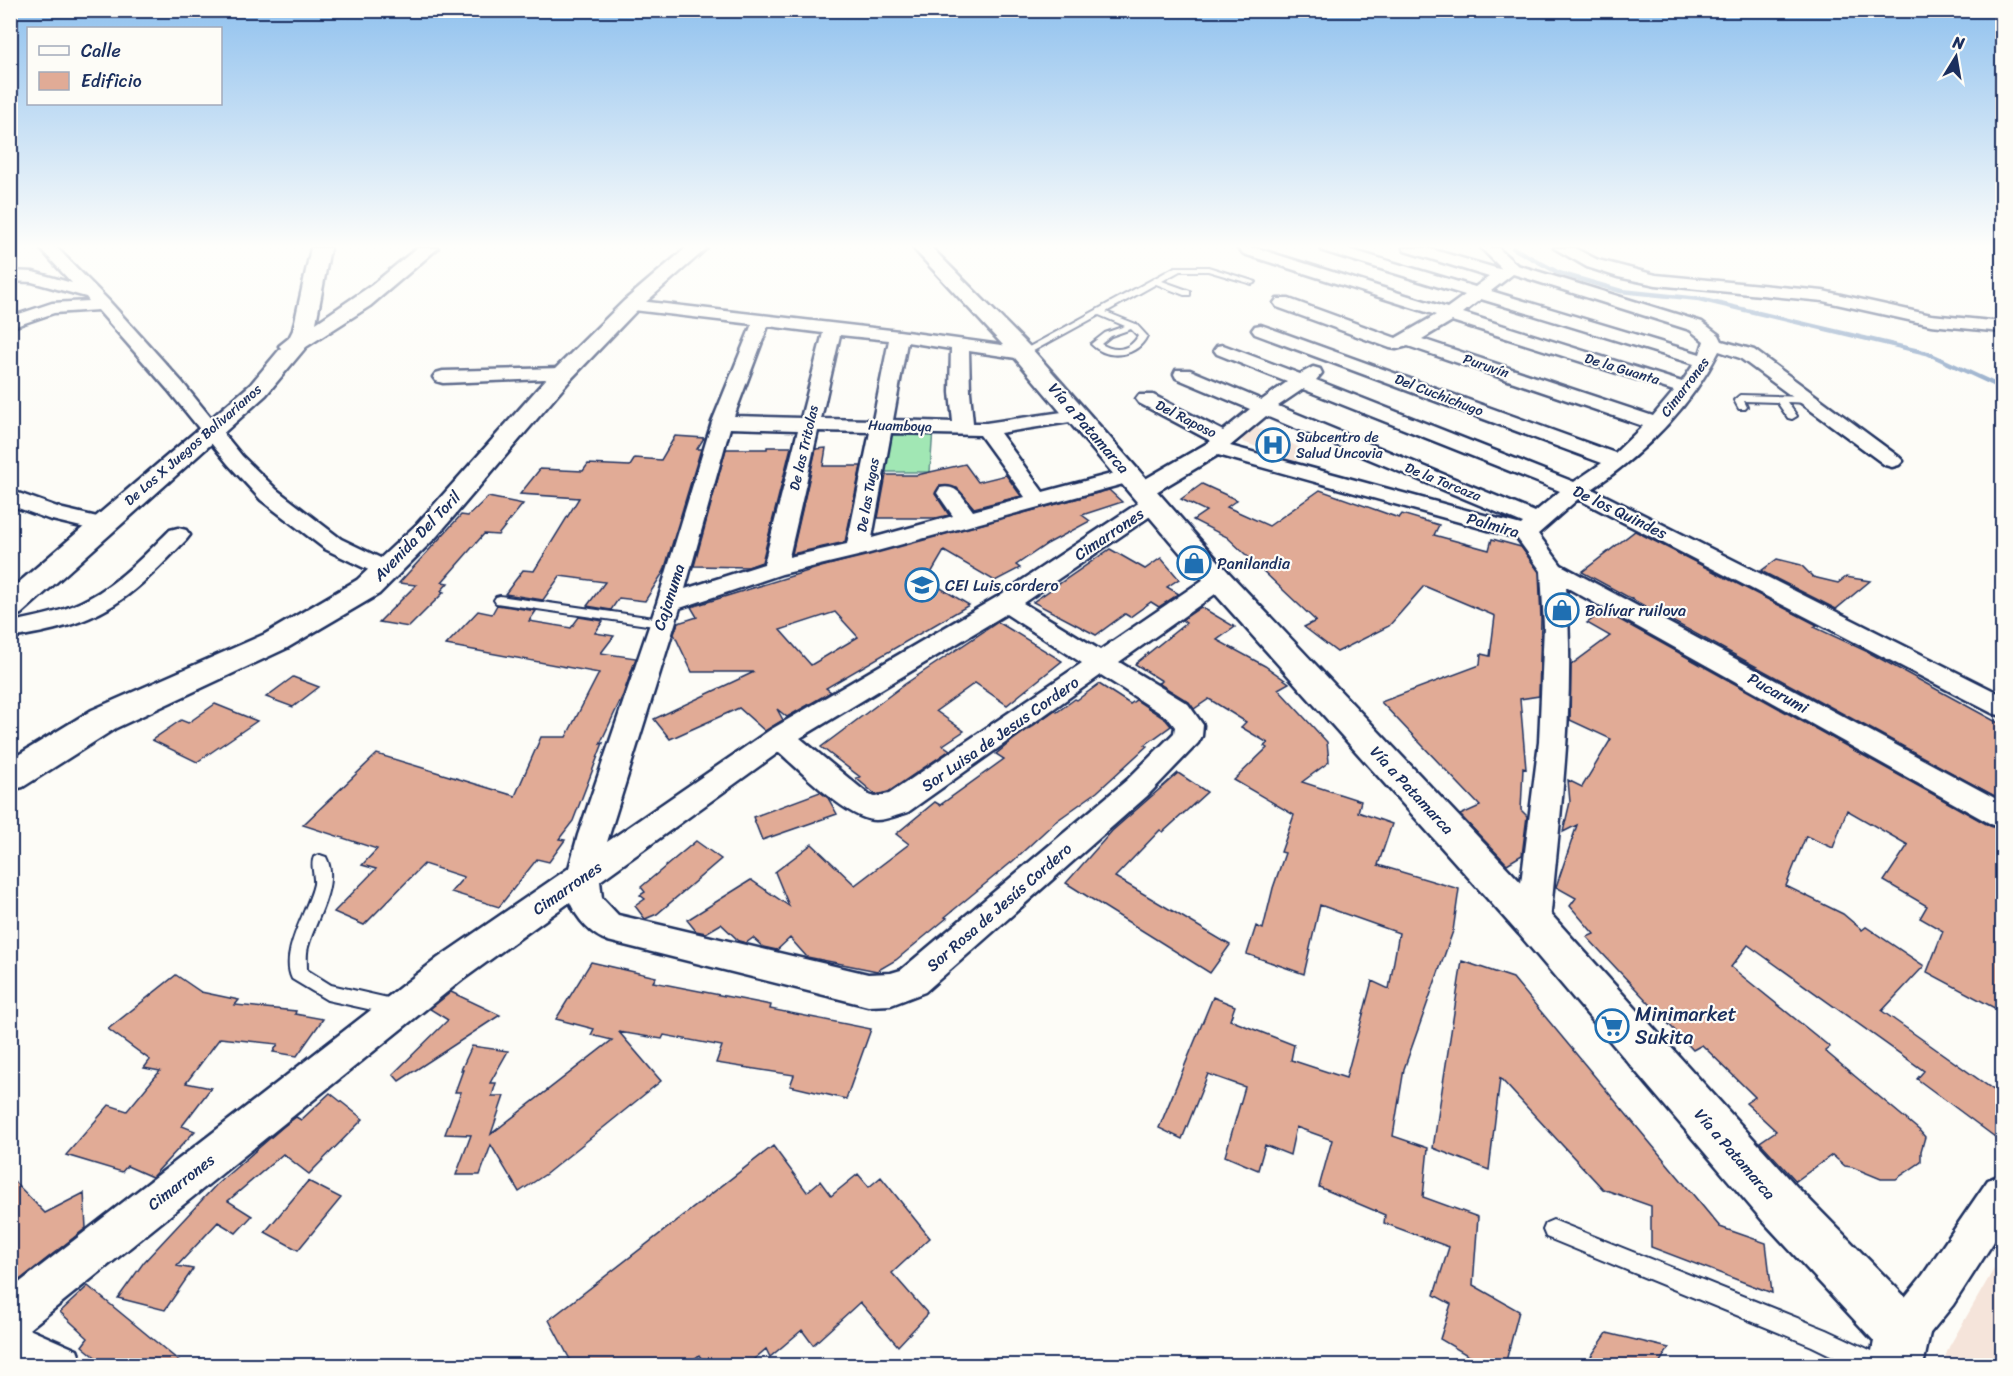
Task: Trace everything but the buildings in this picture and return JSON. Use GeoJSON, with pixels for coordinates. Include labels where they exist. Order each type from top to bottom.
{"type":"FeatureCollection","features":[{"type":"Feature","properties":{"kind":"street"},"geometry":{"type":"LineString","coordinates":[[10,323],[40,312]]}},
{"type":"Feature","properties":{"kind":"street"},"geometry":{"type":"LineString","coordinates":[[109,312],[235,460],[269,495],[333,544],[387,570]]}},
{"type":"Feature","properties":{"kind":"street"},"geometry":{"type":"LineString","coordinates":[[285,339],[302,312]]}},
{"type":"Feature","properties":{"kind":"street"},"geometry":{"type":"LineString","coordinates":[[285,339],[329,312]]}},
{"type":"Feature","properties":{"kind":"street"},"geometry":{"type":"LineString","coordinates":[[285,339],[341,312]]}},
{"type":"Feature","properties":{"kind":"street","name":"Avenida Del Toril"},"geometry":{"type":"LineString","coordinates":[[10,777],[104,719],[276,641],[368,587],[427,530],[563,374],[624,312]]}},
{"type":"Feature","properties":{"kind":"street"},"geometry":{"type":"LineString","coordinates":[[694,312],[1023,353]]}},
{"type":"Feature","properties":{"kind":"street","name":"Vía a Patamarca"},"geometry":{"type":"LineString","coordinates":[[984,312],[1023,353],[1219,580],[1533,922],[1779,1203],[1893,1355]]}},
{"type":"Feature","properties":{"kind":"street","name":"Puruvín"},"geometry":{"type":"LineString","coordinates":[[1307,312],[1396,344],[1408,340],[1656,424]]}},
{"type":"Feature","properties":{"kind":"street","name":"De la Guanta"},"geometry":{"type":"LineString","coordinates":[[1440,312],[1686,389]]}},
{"type":"Feature","properties":{"kind":"street"},"geometry":{"type":"LineString","coordinates":[[1408,340],[1453,312]]}},
{"type":"Feature","properties":{"kind":"street"},"geometry":{"type":"LineString","coordinates":[[1550,312],[1710,354],[1736,349],[1747,354],[1892,461]]}},
{"type":"Feature","properties":{"kind":"street","name":"Cimarrones"},"geometry":{"type":"LineString","coordinates":[[1531,527],[1576,489],[1618,462],[1656,424],[1686,389],[1710,354],[1713,339],[1696,326],[1656,312]]}},
{"type":"Feature","properties":{"kind":"street"},"geometry":{"type":"LineString","coordinates":[[1897,312],[1922,318],[2002,327]]}},
{"type":"Feature","properties":{"kind":"street","name":"Cajanuma"},"geometry":{"type":"LineString","coordinates":[[583,876],[593,835],[665,613],[722,422],[762,320]]}},
{"type":"Feature","properties":{"kind":"street","name":"De las Tritolas"},"geometry":{"type":"LineString","coordinates":[[776,568],[833,328]]}},
{"type":"Feature","properties":{"kind":"street","name":"Del Cuchichugo"},"geometry":{"type":"LineString","coordinates":[[1261,330],[1618,462]]}},
{"type":"Feature","properties":{"kind":"street","name":"De las Tugas"},"geometry":{"type":"LineString","coordinates":[[858,549],[880,425],[899,336]]}},
{"type":"Feature","properties":{"kind":"street","name":"Cimarrones"},"geometry":{"type":"LineString","coordinates":[[1136,483],[1193,460],[1220,444],[1263,408],[1337,357],[1373,337]]}},
{"type":"Feature","properties":{"kind":"street","name":"De Los X Juegos Bolivarianos"},"geometry":{"type":"LineString","coordinates":[[206,424],[258,390],[285,339]]}},
{"type":"Feature","properties":{"kind":"street","name":"De Los X Juegos Bolivarianos"},"geometry":{"type":"LineString","coordinates":[[10,585],[92,523],[206,424],[285,339]]}},
{"type":"Feature","properties":{"kind":"street"},"geometry":{"type":"LineString","coordinates":[[960,345],[960,392],[964,428]]}},
{"type":"Feature","properties":{"kind":"street","name":"De los Quindes"},"geometry":{"type":"LineString","coordinates":[[1223,350],[1576,489],[2002,706]]}},
{"type":"Feature","properties":{"kind":"street"},"geometry":{"type":"LineString","coordinates":[[443,377],[563,374]]}},
{"type":"Feature","properties":{"kind":"street","name":"De la Torcaza"},"geometry":{"type":"LineString","coordinates":[[1183,374],[1531,527]]}},
{"type":"Feature","properties":{"kind":"street","name":"Del Raposo"},"geometry":{"type":"LineString","coordinates":[[1146,399],[1220,444]]}},
{"type":"Feature","properties":{"kind":"street","name":"Huamboya"},"geometry":{"type":"LineString","coordinates":[[722,422],[986,429],[1076,416]]}},
{"type":"Feature","properties":{"kind":"street"},"geometry":{"type":"LineString","coordinates":[[986,429],[1038,500]]}},
{"type":"Feature","properties":{"kind":"street","name":"Palmira"},"geometry":{"type":"LineString","coordinates":[[1220,444],[1531,527],[1553,570]]}},
{"type":"Feature","properties":{"kind":"street","name":"Cimarrones"},"geometry":{"type":"LineString","coordinates":[[10,1317],[450,969],[780,737],[1006,603],[1136,483],[1171,464],[1193,460]]}},
{"type":"Feature","properties":{"kind":"street"},"geometry":{"type":"LineString","coordinates":[[665,613],[776,568],[858,549],[1038,500],[1136,483]]}},
{"type":"Feature","properties":{"kind":"street"},"geometry":{"type":"LineString","coordinates":[[948,493],[967,519]]}},
{"type":"Feature","properties":{"kind":"street"},"geometry":{"type":"LineString","coordinates":[[10,497],[92,523]]}},
{"type":"Feature","properties":{"kind":"street","name":"De Los X Juegos Bolivarianos"},"geometry":{"type":"LineString","coordinates":[[10,607],[92,523]]}},
{"type":"Feature","properties":{"kind":"street"},"geometry":{"type":"LineString","coordinates":[[10,630],[46,624],[91,609],[123,588],[178,535]]}},
{"type":"Feature","properties":{"kind":"street"},"geometry":{"type":"LineString","coordinates":[[1533,922],[1553,742],[1557,626],[1553,570]]}},
{"type":"Feature","properties":{"kind":"street","name":"Pucarumi"},"geometry":{"type":"LineString","coordinates":[[1553,570],[2002,816]]}},
{"type":"Feature","properties":{"kind":"street","name":"Sor Luisa de Jesus Cordero"},"geometry":{"type":"LineString","coordinates":[[780,737],[858,803],[875,809],[897,804],[1219,580]]}},
{"type":"Feature","properties":{"kind":"street","name":"Sor Rosa de Jesús Cordero"},"geometry":{"type":"LineString","coordinates":[[583,876],[586,903],[608,927],[868,990],[891,989],[913,981],[1137,788],[1188,736],[1190,725],[1178,711],[1006,603]]}},
{"type":"Feature","properties":{"kind":"street"},"geometry":{"type":"LineString","coordinates":[[1893,1355],[2002,1194]]}},
{"type":"Feature","properties":{"kind":"street"},"geometry":{"type":"LineString","coordinates":[[10,1343],[61,1365]]}},
{"type":"Feature","properties":{"kind":"lane"},"geometry":{"type":"LineString","coordinates":[[1023,353],[1101,313],[1133,326]]}},
{"type":"Feature","properties":{"kind":"lane"},"geometry":{"type":"LineString","coordinates":[[1742,407],[1740,398],[1810,400]]}},
{"type":"Feature","properties":{"kind":"lane"},"geometry":{"type":"LineString","coordinates":[[1780,399],[1792,416]]}},
{"type":"Feature","properties":{"kind":"lane"},"geometry":{"type":"LineString","coordinates":[[500,600],[665,613]]}},
{"type":"Feature","properties":{"kind":"lane"},"geometry":{"type":"LineString","coordinates":[[320,861],[322,883],[299,949],[298,974],[327,992],[400,1008]]}},
{"type":"Feature","properties":{"kind":"lane"},"geometry":{"type":"LineString","coordinates":[[1553,1230],[1819,1338],[1893,1355]]}},
{"type":"Feature","properties":{"kind":"shaded area","name":"Subcentro de Salud Uncovia"},"geometry":{"type":"Polygon","coordinates":[[[1253,426],[1278,436],[1307,452],[1296,461],[1243,442],[1240,437],[1253,426]]]}},
{"type":"Feature","properties":{"kind":"shaded area"},"geometry":{"type":"Polygon","coordinates":[[[2002,1255],[2002,1365],[1942,1365],[1949,1347],[2002,1255]]]}},
{"type":"Feature","properties":{"kind":"green space"},"geometry":{"type":"Polygon","coordinates":[[[933,429],[930,472],[879,472],[885,430],[933,429]]]}},
{"type":"Feature","properties":{"kind":"waterway"},"geometry":{"type":"LineString","coordinates":[[1755,312],[1927,353],[1996,385],[2002,384]]}},
{"type":"Feature","properties":{"kind":"place","name":"Subcentro de Salud Uncovia"},"geometry":{"type":"Point","coordinates":[1273,445]}},
{"type":"Feature","properties":{"kind":"place","name":"Panilandia"},"geometry":{"type":"Point","coordinates":[1194,563]}},
{"type":"Feature","properties":{"kind":"place","name":"CEI Luis cordero"},"geometry":{"type":"Point","coordinates":[922,585]}},
{"type":"Feature","properties":{"kind":"place","name":"Bolívar ruilova"},"geometry":{"type":"Point","coordinates":[1562,610]}},
{"type":"Feature","properties":{"kind":"place","name":"Minimarket Sukita"},"geometry":{"type":"Point","coordinates":[1612,1026]}}]}
